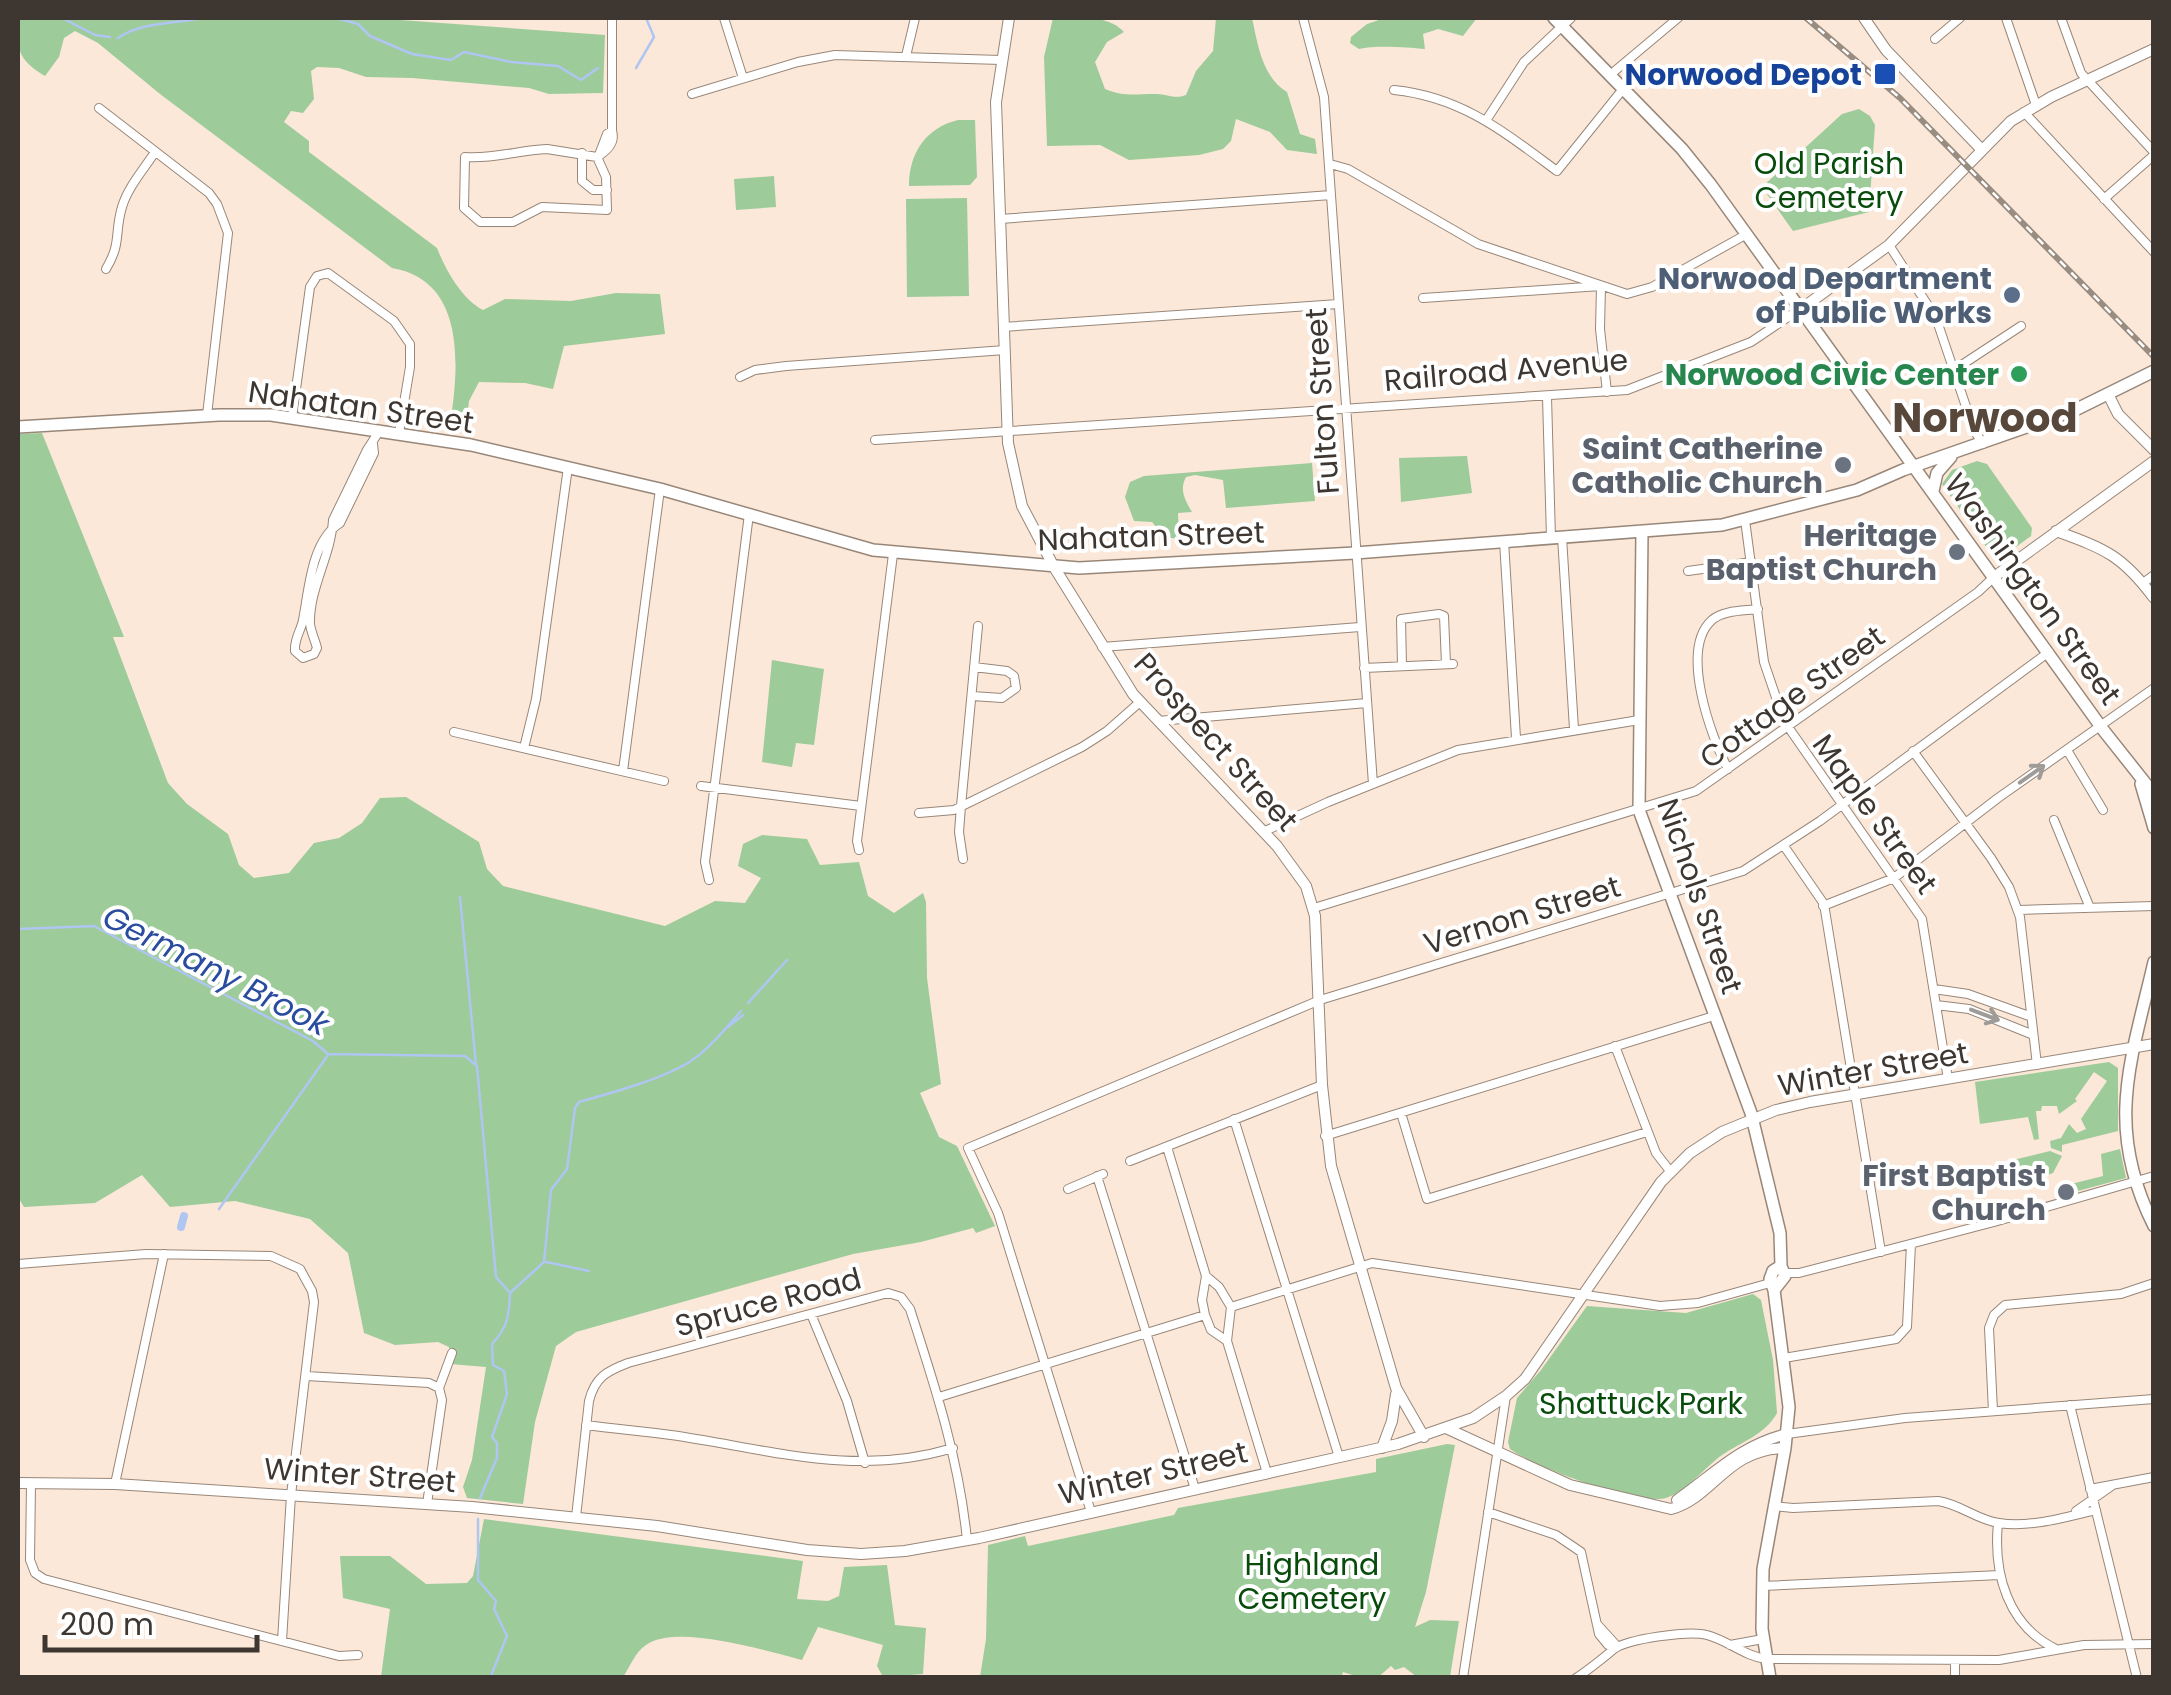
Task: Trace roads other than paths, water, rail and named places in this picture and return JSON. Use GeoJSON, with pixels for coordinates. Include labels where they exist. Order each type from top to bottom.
{"type":"FeatureCollection","features":[{"type":"Feature","properties":{"kind":"main road","name":"Washington Street"},"geometry":{"type":"LineString","coordinates":[[1562,20],[1693,162],[2100,726],[2154,794]]}},
{"type":"Feature","properties":{"kind":"main road","name":"Nahatan Street"},"geometry":{"type":"LineString","coordinates":[[18,427],[253,414],[399,432],[660,489],[894,554],[1054,567],[1168,564],[1504,542],[1745,520],[1851,492],[2063,415],[2154,371]]}},
{"type":"Feature","properties":{"kind":"main road"},"geometry":{"type":"LineString","coordinates":[[1935,495],[1932,484],[1937,472],[1957,453]]}},
{"type":"Feature","properties":{"kind":"main road","name":"Nichols Street"},"geometry":{"type":"LineString","coordinates":[[1642,532],[1639,810],[1752,1119],[1782,1243],[1783,1269]]}},
{"type":"Feature","properties":{"kind":"main road","name":"Washington Street"},"geometry":{"type":"LineString","coordinates":[[2133,770],[2153,826]]}},
{"type":"Feature","properties":{"kind":"main road"},"geometry":{"type":"LineString","coordinates":[[2154,962],[2126,1078],[2126,1120],[2136,1183],[2154,1226]]}},
{"type":"Feature","properties":{"kind":"main road"},"geometry":{"type":"LineString","coordinates":[[1770,1678],[1763,1639],[1762,1586],[1772,1506],[1787,1434],[1789,1395],[1772,1286],[1780,1285],[1783,1269]]}},
{"type":"Feature","properties":{"kind":"street"},"geometry":{"type":"LineString","coordinates":[[598,156],[604,169],[607,210],[542,207],[504,224],[480,222],[464,208],[465,157],[505,157],[529,150],[604,155],[612,131],[612,18]]}},
{"type":"Feature","properties":{"kind":"street"},"geometry":{"type":"LineString","coordinates":[[724,18],[743,78]]}},
{"type":"Feature","properties":{"kind":"street"},"geometry":{"type":"LineString","coordinates":[[906,56],[915,18]]}},
{"type":"Feature","properties":{"kind":"street","name":"Prospect Street"},"geometry":{"type":"LineString","coordinates":[[1009,18],[996,102],[1009,458],[1022,506],[1102,647],[1140,702],[1293,866],[1314,908],[1325,1136],[1330,1166],[1396,1388],[1424,1437]]}},
{"type":"Feature","properties":{"kind":"street","name":"Fulton Street"},"geometry":{"type":"LineString","coordinates":[[1303,18],[1324,97],[1373,784]]}},
{"type":"Feature","properties":{"kind":"street"},"geometry":{"type":"LineString","coordinates":[[1610,75],[1678,18]]}},
{"type":"Feature","properties":{"kind":"street"},"geometry":{"type":"LineString","coordinates":[[1864,18],[1886,50],[1981,150]]}},
{"type":"Feature","properties":{"kind":"street"},"geometry":{"type":"LineString","coordinates":[[1935,39],[1960,18]]}},
{"type":"Feature","properties":{"kind":"street"},"geometry":{"type":"LineString","coordinates":[[2006,18],[2036,105]]}},
{"type":"Feature","properties":{"kind":"street"},"geometry":{"type":"LineString","coordinates":[[2061,18],[2086,80],[2154,154],[2104,199]]}},
{"type":"Feature","properties":{"kind":"street"},"geometry":{"type":"LineString","coordinates":[[1487,119],[1524,62],[1562,20]]}},
{"type":"Feature","properties":{"kind":"street","name":"Railroad Avenue"},"geometry":{"type":"LineString","coordinates":[[875,440],[1627,390],[1751,342],[1888,245],[2024,112],[2086,80],[2152,53]]}},
{"type":"Feature","properties":{"kind":"street"},"geometry":{"type":"LineString","coordinates":[[692,94],[835,54],[1000,60]]}},
{"type":"Feature","properties":{"kind":"street"},"geometry":{"type":"LineString","coordinates":[[1394,90],[1419,92],[1487,119],[1557,171],[1623,89]]}},
{"type":"Feature","properties":{"kind":"street"},"geometry":{"type":"LineString","coordinates":[[99,108],[209,193],[228,233],[206,415]]}},
{"type":"Feature","properties":{"kind":"street"},"geometry":{"type":"LineString","coordinates":[[2024,112],[2154,252]]}},
{"type":"Feature","properties":{"kind":"street"},"geometry":{"type":"LineString","coordinates":[[106,269],[118,247],[126,197],[155,152]]}},
{"type":"Feature","properties":{"kind":"street"},"geometry":{"type":"LineString","coordinates":[[582,152],[582,181],[592,190],[607,190]]}},
{"type":"Feature","properties":{"kind":"street"},"geometry":{"type":"LineString","coordinates":[[1330,164],[1348,169],[1478,244],[1634,294],[1746,234]]}},
{"type":"Feature","properties":{"kind":"street"},"geometry":{"type":"LineString","coordinates":[[1000,219],[1331,195]]}},
{"type":"Feature","properties":{"kind":"street"},"geometry":{"type":"LineString","coordinates":[[1888,245],[1936,318],[1974,430],[1983,444]]}},
{"type":"Feature","properties":{"kind":"street"},"geometry":{"type":"LineString","coordinates":[[292,418],[310,287],[318,276],[328,273],[394,321],[410,344],[399,432]]}},
{"type":"Feature","properties":{"kind":"street"},"geometry":{"type":"LineString","coordinates":[[1423,298],[1601,286]]}},
{"type":"Feature","properties":{"kind":"street"},"geometry":{"type":"LineString","coordinates":[[1601,286],[1600,329],[1606,392]]}},
{"type":"Feature","properties":{"kind":"street"},"geometry":{"type":"LineString","coordinates":[[1003,327],[1338,304]]}},
{"type":"Feature","properties":{"kind":"street"},"geometry":{"type":"LineString","coordinates":[[1954,370],[2021,326]]}},
{"type":"Feature","properties":{"kind":"street"},"geometry":{"type":"LineString","coordinates":[[740,376],[790,365],[1005,350]]}},
{"type":"Feature","properties":{"kind":"street"},"geometry":{"type":"LineString","coordinates":[[2108,394],[2118,414],[2154,450]]}},
{"type":"Feature","properties":{"kind":"street"},"geometry":{"type":"LineString","coordinates":[[1547,396],[1574,730]]}},
{"type":"Feature","properties":{"kind":"street"},"geometry":{"type":"LineString","coordinates":[[333,527],[310,626],[316,648],[307,658],[295,650],[314,566],[333,527],[340,524],[374,453],[380,430]]}},
{"type":"Feature","properties":{"kind":"street"},"geometry":{"type":"LineString","coordinates":[[1994,578],[2154,461]]}},
{"type":"Feature","properties":{"kind":"street"},"geometry":{"type":"LineString","coordinates":[[524,748],[536,699],[568,467]]}},
{"type":"Feature","properties":{"kind":"street"},"geometry":{"type":"LineString","coordinates":[[623,771],[660,489]]}},
{"type":"Feature","properties":{"kind":"street"},"geometry":{"type":"LineString","coordinates":[[709,880],[705,862],[749,514]]}},
{"type":"Feature","properties":{"kind":"street","name":"Maple Street"},"geometry":{"type":"LineString","coordinates":[[1745,520],[1764,662],[1787,728],[1922,919],[1948,1079]]}},
{"type":"Feature","properties":{"kind":"street"},"geometry":{"type":"LineString","coordinates":[[2056,531],[2106,550],[2124,562],[2154,598]]}},
{"type":"Feature","properties":{"kind":"street"},"geometry":{"type":"LineString","coordinates":[[1504,542],[1516,738]]}},
{"type":"Feature","properties":{"kind":"street"},"geometry":{"type":"LineString","coordinates":[[859,850],[861,806],[894,554]]}},
{"type":"Feature","properties":{"kind":"street"},"geometry":{"type":"LineString","coordinates":[[1688,570],[1752,562]]}},
{"type":"Feature","properties":{"kind":"street"},"geometry":{"type":"LineString","coordinates":[[2142,583],[2154,575]]}},
{"type":"Feature","properties":{"kind":"street","name":"Cottage Street"},"geometry":{"type":"LineString","coordinates":[[1314,908],[1696,792],[1994,578]]}},
{"type":"Feature","properties":{"kind":"street"},"geometry":{"type":"LineString","coordinates":[[1728,770],[1718,750],[1700,687],[1701,639],[1713,619],[1758,610]]}},
{"type":"Feature","properties":{"kind":"street"},"geometry":{"type":"LineString","coordinates":[[1364,668],[1449,664],[1444,616],[1401,619],[1402,666]]}},
{"type":"Feature","properties":{"kind":"street"},"geometry":{"type":"LineString","coordinates":[[963,858],[959,832],[978,626]]}},
{"type":"Feature","properties":{"kind":"street"},"geometry":{"type":"LineString","coordinates":[[1102,647],[1360,627]]}},
{"type":"Feature","properties":{"kind":"street","name":"Vernon Street"},"geometry":{"type":"LineString","coordinates":[[1047,1364],[998,1213],[968,1148],[1320,1000],[1743,871],[1784,846],[2048,652]]}},
{"type":"Feature","properties":{"kind":"street"},"geometry":{"type":"LineString","coordinates":[[972,696],[1002,698],[1016,688],[1014,676],[1006,671],[974,667]]}},
{"type":"Feature","properties":{"kind":"street"},"geometry":{"type":"LineString","coordinates":[[1823,906],[1894,878],[2154,688]]}},
{"type":"Feature","properties":{"kind":"street"},"geometry":{"type":"LineString","coordinates":[[919,812],[961,806],[1082,747],[1108,731],[1140,702]]}},
{"type":"Feature","properties":{"kind":"street"},"geometry":{"type":"LineString","coordinates":[[1158,721],[1367,704]]}},
{"type":"Feature","properties":{"kind":"street"},"geometry":{"type":"LineString","coordinates":[[1263,832],[1458,750],[1639,720]]}},
{"type":"Feature","properties":{"kind":"street"},"geometry":{"type":"LineString","coordinates":[[454,732],[664,782]]}},
{"type":"Feature","properties":{"kind":"street"},"geometry":{"type":"LineString","coordinates":[[2067,750],[2103,810]]}},
{"type":"Feature","properties":{"kind":"street"},"geometry":{"type":"LineString","coordinates":[[1913,752],[2010,887],[2019,910],[2037,1065]]}},
{"type":"Feature","properties":{"kind":"street"},"geometry":{"type":"LineString","coordinates":[[701,786],[861,806]]}},
{"type":"Feature","properties":{"kind":"street"},"geometry":{"type":"LineString","coordinates":[[2054,820],[2090,908]]}},
{"type":"Feature","properties":{"kind":"street"},"geometry":{"type":"LineString","coordinates":[[1784,846],[1822,898],[1881,1252]]}},
{"type":"Feature","properties":{"kind":"street"},"geometry":{"type":"LineString","coordinates":[[2019,910],[2154,906]]}},
{"type":"Feature","properties":{"kind":"street"},"geometry":{"type":"LineString","coordinates":[[1934,990],[1968,994],[2030,1016]]}},
{"type":"Feature","properties":{"kind":"street"},"geometry":{"type":"LineString","coordinates":[[1936,1004],[1969,1008],[2031,1034]]}},
{"type":"Feature","properties":{"kind":"street"},"geometry":{"type":"LineString","coordinates":[[1325,1136],[1714,1016]]}},
{"type":"Feature","properties":{"kind":"street","name":"Winter Street"},"geometry":{"type":"LineString","coordinates":[[18,1483],[115,1484],[428,1504],[576,1517],[832,1553],[905,1551],[966,1540],[1382,1448],[1474,1418],[1526,1379],[1670,1170],[1711,1138],[1752,1119],[1855,1094],[2154,1044]]}},
{"type":"Feature","properties":{"kind":"street"},"geometry":{"type":"LineString","coordinates":[[1615,1046],[1647,1132],[1659,1158],[1670,1170]]}},
{"type":"Feature","properties":{"kind":"street"},"geometry":{"type":"LineString","coordinates":[[1130,1161],[1322,1085]]}},
{"type":"Feature","properties":{"kind":"street"},"geometry":{"type":"LineString","coordinates":[[1402,1113],[1427,1199],[1647,1132]]}},
{"type":"Feature","properties":{"kind":"street"},"geometry":{"type":"LineString","coordinates":[[1234,1120],[1339,1457]]}},
{"type":"Feature","properties":{"kind":"street"},"geometry":{"type":"LineString","coordinates":[[1167,1147],[1206,1276],[1202,1300],[1205,1315],[1212,1330],[1227,1341]]}},
{"type":"Feature","properties":{"kind":"street"},"geometry":{"type":"LineString","coordinates":[[1068,1189],[1100,1175],[1195,1489]]}},
{"type":"Feature","properties":{"kind":"street"},"geometry":{"type":"LineString","coordinates":[[1783,1269],[1799,1273],[2154,1176]]}},
{"type":"Feature","properties":{"kind":"street"},"geometry":{"type":"LineString","coordinates":[[1784,1358],[1896,1339],[1907,1327],[1912,1244]]}},
{"type":"Feature","properties":{"kind":"street"},"geometry":{"type":"LineString","coordinates":[[115,1484],[164,1254]]}},
{"type":"Feature","properties":{"kind":"street"},"geometry":{"type":"LineString","coordinates":[[18,1264],[164,1254],[271,1256],[300,1270],[314,1302],[291,1495],[282,1641]]}},
{"type":"Feature","properties":{"kind":"street"},"geometry":{"type":"LineString","coordinates":[[1231,1307],[1360,1266],[1378,1264],[1648,1305],[1685,1306],[1772,1286]]}},
{"type":"Feature","properties":{"kind":"street"},"geometry":{"type":"LineString","coordinates":[[1206,1276],[1219,1287],[1231,1307],[1227,1341],[1267,1473]]}},
{"type":"Feature","properties":{"kind":"street"},"geometry":{"type":"LineString","coordinates":[[1994,1411],[1989,1328],[1994,1315],[2005,1305],[2121,1294],[2154,1283]]}},
{"type":"Feature","properties":{"kind":"street","name":"Spruce Road"},"geometry":{"type":"LineString","coordinates":[[576,1517],[592,1388],[606,1372],[888,1293],[901,1298],[910,1309],[939,1397],[954,1448],[966,1540]]}},
{"type":"Feature","properties":{"kind":"street"},"geometry":{"type":"LineString","coordinates":[[811,1314],[847,1401],[865,1464]]}},
{"type":"Feature","properties":{"kind":"street"},"geometry":{"type":"LineString","coordinates":[[939,1397],[1205,1315]]}},
{"type":"Feature","properties":{"kind":"street"},"geometry":{"type":"LineString","coordinates":[[428,1504],[442,1400],[438,1388],[452,1353]]}},
{"type":"Feature","properties":{"kind":"street"},"geometry":{"type":"LineString","coordinates":[[1047,1364],[1091,1512]]}},
{"type":"Feature","properties":{"kind":"street"},"geometry":{"type":"LineString","coordinates":[[306,1376],[427,1383],[438,1388]]}},
{"type":"Feature","properties":{"kind":"street","name":"Prospect Street"},"geometry":{"type":"LineString","coordinates":[[1382,1448],[1392,1421],[1396,1388]]}},
{"type":"Feature","properties":{"kind":"street"},"geometry":{"type":"LineString","coordinates":[[1462,1678],[1506,1396]]}},
{"type":"Feature","properties":{"kind":"street"},"geometry":{"type":"LineString","coordinates":[[1701,1485],[1752,1445],[1787,1434],[1891,1420],[2154,1399]]}},
{"type":"Feature","properties":{"kind":"street"},"geometry":{"type":"LineString","coordinates":[[2070,1405],[2137,1678]]}},
{"type":"Feature","properties":{"kind":"street"},"geometry":{"type":"LineString","coordinates":[[586,1426],[671,1435],[829,1462],[865,1464],[954,1448]]}},
{"type":"Feature","properties":{"kind":"street"},"geometry":{"type":"LineString","coordinates":[[1448,1429],[1570,1484],[1657,1506],[1678,1500],[1750,1455],[1769,1448],[1785,1448]]}},
{"type":"Feature","properties":{"kind":"street"},"geometry":{"type":"LineString","coordinates":[[2067,1516],[2091,1494],[2117,1483],[2154,1477]]}},
{"type":"Feature","properties":{"kind":"street"},"geometry":{"type":"LineString","coordinates":[[32,1483],[30,1560],[35,1573],[44,1578],[338,1656],[358,1654]]}},
{"type":"Feature","properties":{"kind":"street"},"geometry":{"type":"LineString","coordinates":[[1772,1506],[1938,1501],[1950,1502],[1998,1524],[2029,1524],[2096,1510]]}},
{"type":"Feature","properties":{"kind":"street"},"geometry":{"type":"LineString","coordinates":[[1488,1512],[1556,1535],[1581,1552],[1596,1624],[1617,1646]]}},
{"type":"Feature","properties":{"kind":"street"},"geometry":{"type":"LineString","coordinates":[[1998,1524],[2000,1576],[2012,1609],[2029,1633],[2056,1648]]}},
{"type":"Feature","properties":{"kind":"street"},"geometry":{"type":"LineString","coordinates":[[1762,1586],[2000,1576]]}},
{"type":"Feature","properties":{"kind":"street"},"geometry":{"type":"LineString","coordinates":[[1576,1678],[1617,1646],[1686,1633],[1705,1634],[1746,1655],[1766,1659],[2020,1658],[2056,1648],[2154,1644]]}},
{"type":"Feature","properties":{"kind":"street"},"geometry":{"type":"LineString","coordinates":[[1730,1645],[1763,1639]]}},
{"type":"Feature","properties":{"kind":"street"},"geometry":{"type":"LineString","coordinates":[[1955,1660],[1956,1678]]}},
{"type":"Feature","properties":{"kind":"waterway"},"geometry":{"type":"LineString","coordinates":[[62,18],[95,35],[110,37]]}},
{"type":"Feature","properties":{"kind":"waterway"},"geometry":{"type":"LineString","coordinates":[[118,38],[147,26],[202,18]]}},
{"type":"Feature","properties":{"kind":"waterway"},"geometry":{"type":"LineString","coordinates":[[262,18],[272,18]]}},
{"type":"Feature","properties":{"kind":"waterway"},"geometry":{"type":"LineString","coordinates":[[336,18],[358,24],[370,36],[412,54],[451,60],[464,52],[558,66],[581,80],[598,68]]}},
{"type":"Feature","properties":{"kind":"waterway"},"geometry":{"type":"LineString","coordinates":[[636,68],[654,37],[646,18]]}},
{"type":"Feature","properties":{"kind":"waterway"},"geometry":{"type":"LineString","coordinates":[[460,897],[476,1065]]}},
{"type":"Feature","properties":{"kind":"waterway","name":"Germany Brook"},"geometry":{"type":"LineString","coordinates":[[18,929],[94,926],[313,1041],[328,1054],[465,1056],[477,1066],[496,1277],[510,1293],[507,1321],[492,1344],[493,1365],[504,1371],[507,1394],[492,1437],[497,1443],[497,1458],[480,1498]]}},
{"type":"Feature","properties":{"kind":"waterway"},"geometry":{"type":"LineString","coordinates":[[748,1003],[787,960]]}},
{"type":"Feature","properties":{"kind":"waterway"},"geometry":{"type":"LineString","coordinates":[[511,1292],[544,1262],[551,1190],[567,1169],[579,1102],[679,1068],[705,1050],[741,1011]]}},
{"type":"Feature","properties":{"kind":"waterway"},"geometry":{"type":"LineString","coordinates":[[728,1027],[743,1015]]}},
{"type":"Feature","properties":{"kind":"waterway"},"geometry":{"type":"LineString","coordinates":[[219,1209],[328,1055]]}},
{"type":"Feature","properties":{"kind":"waterway"},"geometry":{"type":"LineString","coordinates":[[181,1227],[184,1216]]}},
{"type":"Feature","properties":{"kind":"waterway"},"geometry":{"type":"LineString","coordinates":[[546,1262],[589,1271]]}},
{"type":"Feature","properties":{"kind":"waterway","name":"Germany Brook"},"geometry":{"type":"LineString","coordinates":[[478,1519],[478,1580],[496,1601],[494,1609],[507,1636],[490,1678]]}},
{"type":"Feature","properties":{"kind":"railway"},"geometry":{"type":"LineString","coordinates":[[1806,18],[1900,98],[2154,357]]}},
{"type":"Feature","properties":{"kind":"place","name":"Norwood Depot"},"geometry":{"type":"Point","coordinates":[1885,74]}},
{"type":"Feature","properties":{"kind":"place","name":"Norwood Department of Public Works"},"geometry":{"type":"Point","coordinates":[2012,295]}},
{"type":"Feature","properties":{"kind":"place","name":"Norwood Civic Center"},"geometry":{"type":"Point","coordinates":[2019,374]}},
{"type":"Feature","properties":{"kind":"place","name":"Saint Catherine Catholic Church"},"geometry":{"type":"Point","coordinates":[1843,465]}},
{"type":"Feature","properties":{"kind":"place","name":"Heritage Baptist Church"},"geometry":{"type":"Point","coordinates":[1957,552]}},
{"type":"Feature","properties":{"kind":"place","name":"First Baptist Church"},"geometry":{"type":"Point","coordinates":[2066,1192]}},
{"type":"Feature","properties":{"kind":"district","name":"Norwood"},"geometry":{"type":"Point","coordinates":[1985,418]}},
{"type":"Feature","properties":{"kind":"park label","name":"Old Parish Cemetery"},"geometry":{"type":"Point","coordinates":[1829,180]}},
{"type":"Feature","properties":{"kind":"park label","name":"Shattuck Park"},"geometry":{"type":"Point","coordinates":[1641,1403]}},
{"type":"Feature","properties":{"kind":"park label","name":"Highland Cemetery"},"geometry":{"type":"Point","coordinates":[1312,1581]}}]}
